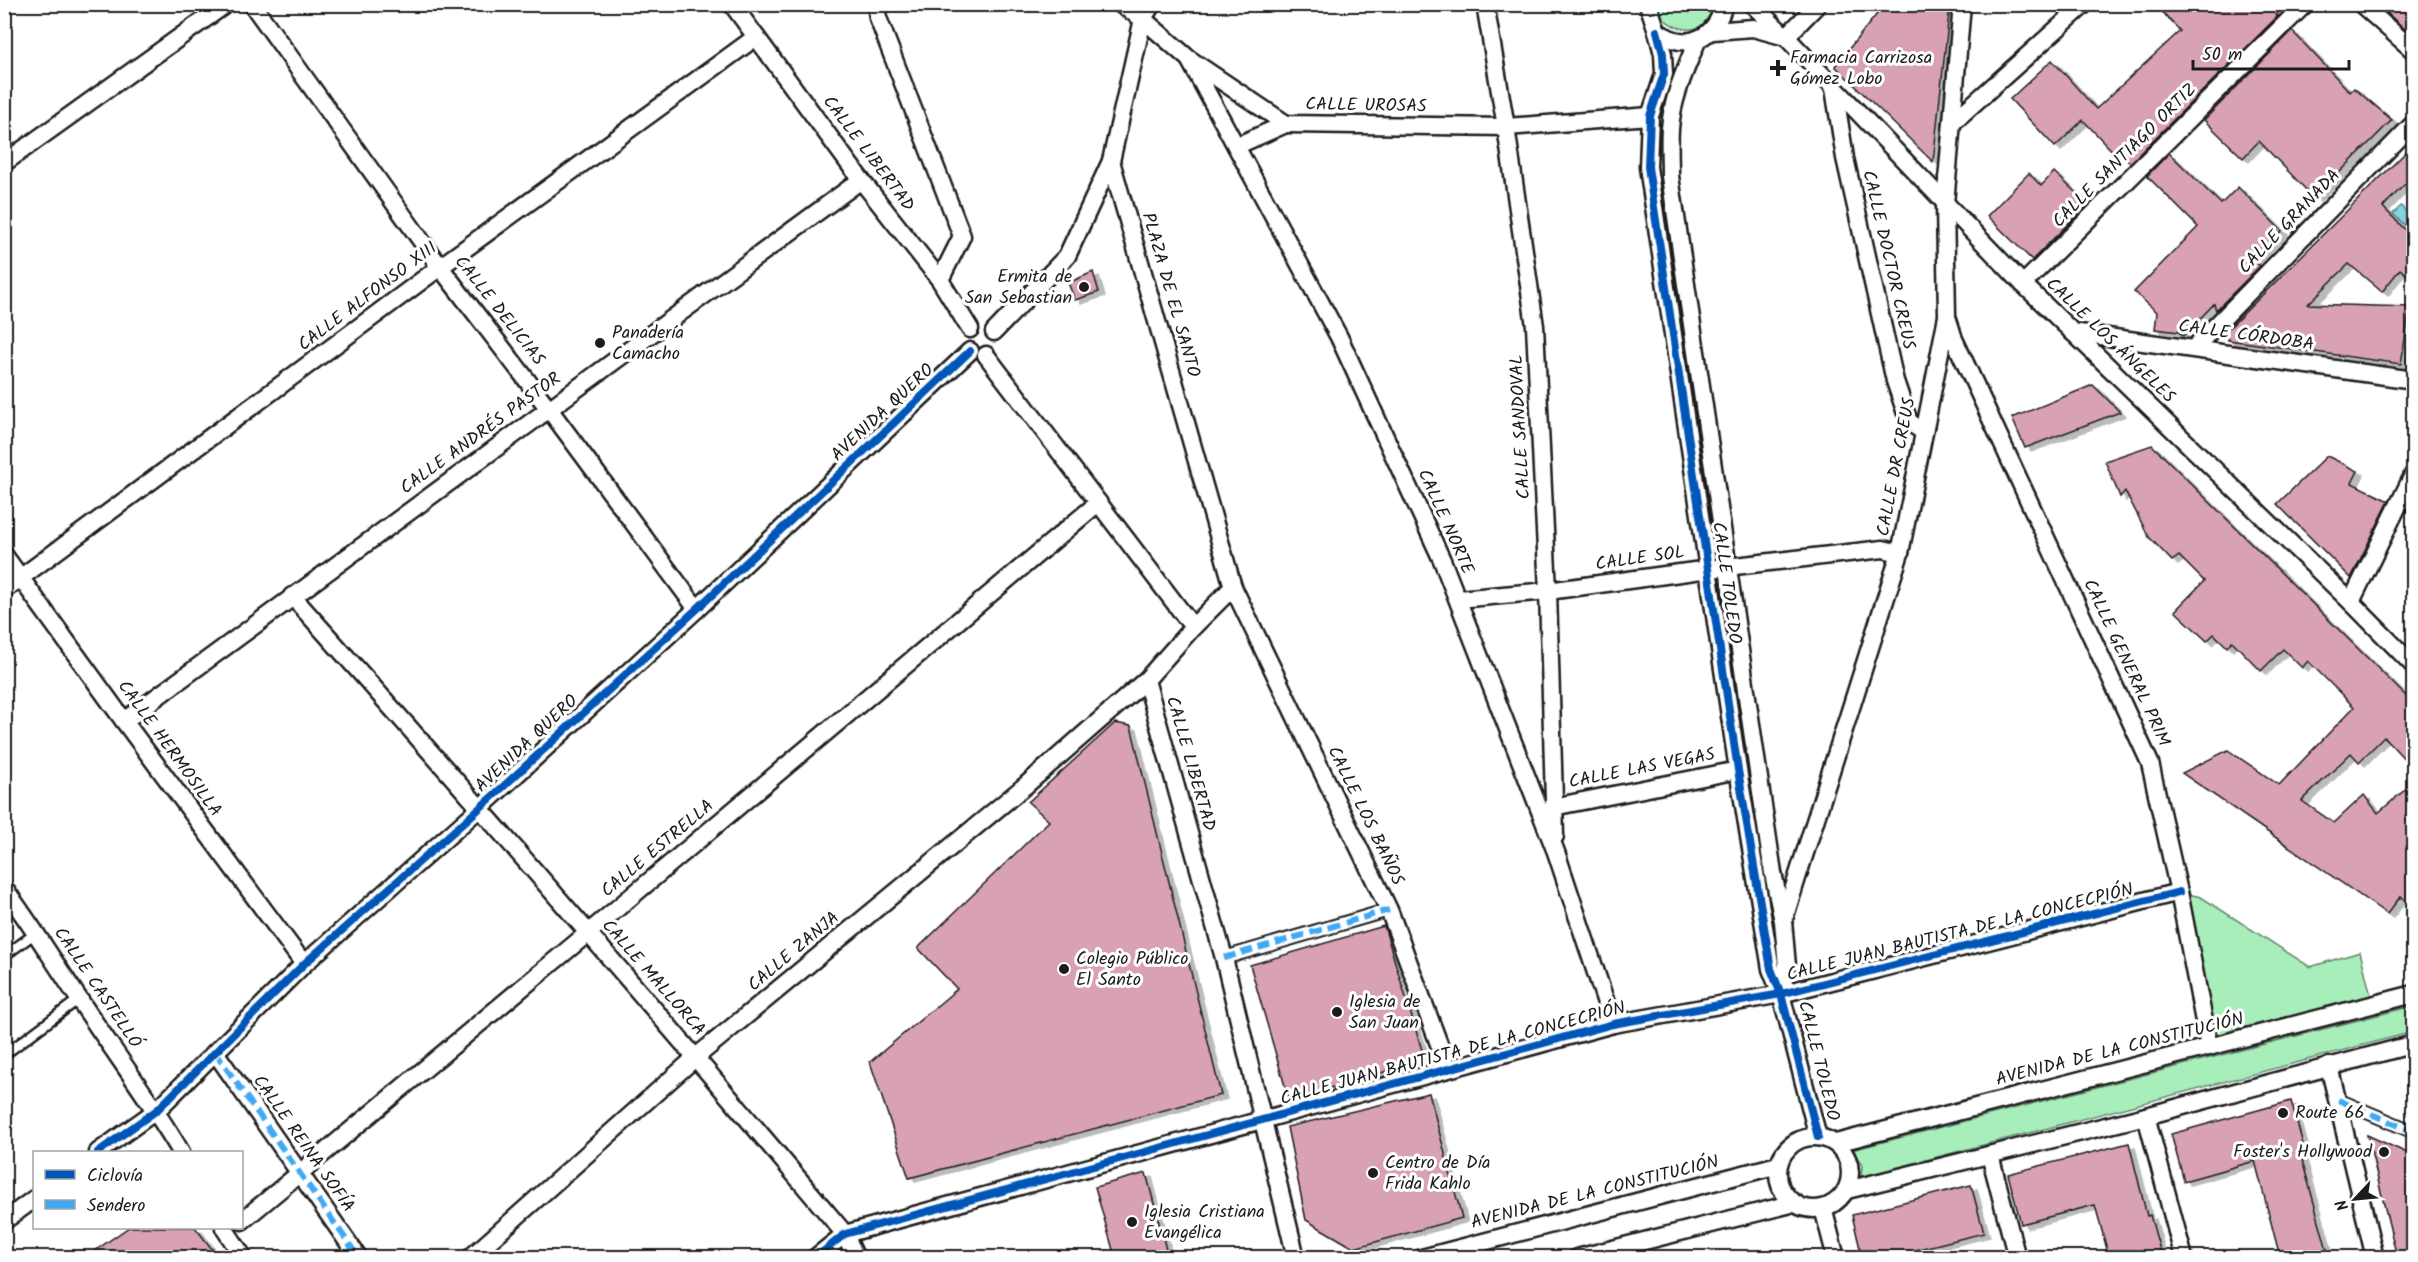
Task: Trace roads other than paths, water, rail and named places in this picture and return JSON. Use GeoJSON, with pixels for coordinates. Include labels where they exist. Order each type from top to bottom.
{"type":"FeatureCollection","features":[{"type":"Feature","properties":{"kind":"street"},"geometry":{"type":"LineString","coordinates":[[4,163],[226,4]]}},
{"type":"Feature","properties":{"kind":"street","name":"CALLE DELICIAS"},"geometry":{"type":"LineString","coordinates":[[252,4],[440,267],[549,409],[697,609]]}},
{"type":"Feature","properties":{"kind":"street","name":"CALLE LIBERTAD"},"geometry":{"type":"LineString","coordinates":[[732,4],[861,180],[940,280],[970,329]]}},
{"type":"Feature","properties":{"kind":"street"},"geometry":{"type":"LineString","coordinates":[[876,4],[878,18],[962,236],[940,280]]}},
{"type":"Feature","properties":{"kind":"street","name":"CALLE UROSAS"},"geometry":{"type":"LineString","coordinates":[[1120,4],[1142,12],[1189,59],[1286,124],[1506,127],[1650,116]]}},
{"type":"Feature","properties":{"kind":"street"},"geometry":{"type":"LineString","coordinates":[[978,353],[995,346],[994,332],[1067,256],[1111,161],[1142,12],[1152,4]]}},
{"type":"Feature","properties":{"kind":"street","name":"CALLE SANDOVAL"},"geometry":{"type":"LineString","coordinates":[[1485,4],[1506,127],[1535,326],[1548,591],[1556,852]]}},
{"type":"Feature","properties":{"kind":"street","name":"CALLE TOLEDO"},"geometry":{"type":"LineString","coordinates":[[1648,4],[1664,54],[1664,74],[1650,116],[1648,167],[1738,770],[1771,969],[1781,994],[1818,1137]]}},
{"type":"Feature","properties":{"kind":"street"},"geometry":{"type":"LineString","coordinates":[[1713,31],[1724,4]]}},
{"type":"Feature","properties":{"kind":"street","name":"CALLE LOS ÁNGELES"},"geometry":{"type":"LineString","coordinates":[[1752,4],[2023,284],[2414,666]]}},
{"type":"Feature","properties":{"kind":"street"},"geometry":{"type":"LineString","coordinates":[[1657,31],[1678,41],[1698,39],[1713,31],[1753,28],[1786,37],[1818,4]]}},
{"type":"Feature","properties":{"kind":"street","name":"CALLE DR CREUS"},"geometry":{"type":"LineString","coordinates":[[1783,921],[1900,554],[1947,316],[1945,204],[1962,4]]}},
{"type":"Feature","properties":{"kind":"street"},"geometry":{"type":"LineString","coordinates":[[1952,123],[2085,4]]}},
{"type":"Feature","properties":{"kind":"street","name":"CALLE SANTIAGO ORTIZ"},"geometry":{"type":"LineString","coordinates":[[2023,284],[2305,4]]}},
{"type":"Feature","properties":{"kind":"street"},"geometry":{"type":"LineString","coordinates":[[2361,4],[2414,51]]}},
{"type":"Feature","properties":{"kind":"street","name":"CALLE ALFONSO XIII"},"geometry":{"type":"LineString","coordinates":[[4,590],[440,267],[756,37]]}},
{"type":"Feature","properties":{"kind":"street","name":"CALLE TOLEDO"},"geometry":{"type":"LineString","coordinates":[[1698,39],[1683,76],[1673,110],[1670,128],[1670,176],[1773,873],[1783,921],[1787,966],[1781,994]]}},
{"type":"Feature","properties":{"kind":"street","name":"CALLE NORTE"},"geometry":{"type":"LineString","coordinates":[[1189,59],[1339,337],[1443,560],[1556,852],[1613,1024]]}},
{"type":"Feature","properties":{"kind":"street","name":"CALLE DOCTOR CREUS"},"geometry":{"type":"LineString","coordinates":[[1834,87],[1848,169],[1895,381],[1909,422],[1924,432]]}},
{"type":"Feature","properties":{"kind":"street","name":"CALLE GRANADA"},"geometry":{"type":"LineString","coordinates":[[2194,348],[2414,123]]}},
{"type":"Feature","properties":{"kind":"street"},"geometry":{"type":"LineString","coordinates":[[1236,146],[1286,124]]}},
{"type":"Feature","properties":{"kind":"street","name":"PLAZA DE EL SANTO"},"geometry":{"type":"LineString","coordinates":[[1111,161],[1233,587]]}},
{"type":"Feature","properties":{"kind":"street","name":"CALLE ANDRÉS PASTOR"},"geometry":{"type":"LineString","coordinates":[[124,721],[861,180]]}},
{"type":"Feature","properties":{"kind":"street","name":"CALLE GENERAL PRIM"},"geometry":{"type":"LineString","coordinates":[[1947,316],[1954,339],[2150,763],[2179,892],[2209,1047]]}},
{"type":"Feature","properties":{"kind":"street"},"geometry":{"type":"LineString","coordinates":[[994,332],[982,325],[970,329],[966,340],[1098,503],[1193,627],[1233,587]]}},
{"type":"Feature","properties":{"kind":"street","name":"CALLE CÓRDOBA"},"geometry":{"type":"LineString","coordinates":[[2072,332],[2414,380]]}},
{"type":"Feature","properties":{"kind":"street","name":"AVENIDA QUERO"},"geometry":{"type":"LineString","coordinates":[[99,1151],[157,1110],[304,964],[481,807],[978,353]]}},
{"type":"Feature","properties":{"kind":"street"},"geometry":{"type":"LineString","coordinates":[[2351,602],[2414,473]]}},
{"type":"Feature","properties":{"kind":"street","name":"CALLE ESTRELLA"},"geometry":{"type":"LineString","coordinates":[[243,1220],[1098,503]]}},
{"type":"Feature","properties":{"kind":"street","name":"CALLE SOL"},"geometry":{"type":"LineString","coordinates":[[1458,599],[1548,591],[1709,569],[1883,549],[1900,554]]}},
{"type":"Feature","properties":{"kind":"street","name":"CALLE HERMOSILLA"},"geometry":{"type":"LineString","coordinates":[[4,555],[304,964]]}},
{"type":"Feature","properties":{"kind":"street","name":"CALLE LOS BAÑOS"},"geometry":{"type":"LineString","coordinates":[[1233,587],[1389,910],[1448,1068]]}},
{"type":"Feature","properties":{"kind":"street","name":"CALLE MALLORCA"},"geometry":{"type":"LineString","coordinates":[[292,596],[481,807],[696,1057],[845,1234],[856,1257]]}},
{"type":"Feature","properties":{"kind":"street","name":"CALLE LIBERTAD"},"geometry":{"type":"LineString","coordinates":[[1193,627],[1146,680],[1224,958],[1296,1257]]}},
{"type":"Feature","properties":{"kind":"street","name":"CALLE ZANJA"},"geometry":{"type":"LineString","coordinates":[[470,1257],[696,1057],[1026,785],[1146,680]]}},
{"type":"Feature","properties":{"kind":"street","name":"CALLE LAS VEGAS"},"geometry":{"type":"LineString","coordinates":[[1553,807],[1738,770]]}},
{"type":"Feature","properties":{"kind":"street","name":"CALLE CASTELLÓ"},"geometry":{"type":"LineString","coordinates":[[4,888],[37,932],[79,999],[157,1110]]}},
{"type":"Feature","properties":{"kind":"street","name":"CALLE JUAN BAUTISTA DE LA CONCECPIÓN"},"geometry":{"type":"LineString","coordinates":[[815,1257],[845,1234],[1263,1121],[1448,1068],[1613,1024],[1781,994],[2179,892]]}},
{"type":"Feature","properties":{"kind":"street"},"geometry":{"type":"LineString","coordinates":[[1224,958],[1389,910]]}},
{"type":"Feature","properties":{"kind":"street","name":"AVENIDA DE LA CONSTITUCIÓN"},"geometry":{"type":"LineString","coordinates":[[1836,1143],[2414,994]]}},
{"type":"Feature","properties":{"kind":"street"},"geometry":{"type":"LineString","coordinates":[[1847,1190],[1851,1169],[1843,1150],[1836,1143],[1818,1137],[1801,1139],[1783,1154],[1779,1165],[1781,1187],[1795,1203],[1803,1208],[1822,1208],[1832,1205],[1847,1190],[2146,1116],[2414,1044]]}},
{"type":"Feature","properties":{"kind":"street","name":"CALLE REINA SOFÍA"},"geometry":{"type":"LineString","coordinates":[[215,1052],[359,1257]]}},
{"type":"Feature","properties":{"kind":"street"},"geometry":{"type":"LineString","coordinates":[[2329,1066],[2375,1257]]}},
{"type":"Feature","properties":{"kind":"street"},"geometry":{"type":"LineString","coordinates":[[2338,1100],[2414,1132]]}},
{"type":"Feature","properties":{"kind":"street"},"geometry":{"type":"LineString","coordinates":[[157,1110],[180,1151]]}},
{"type":"Feature","properties":{"kind":"street"},"geometry":{"type":"LineString","coordinates":[[2146,1116],[2184,1257]]}},
{"type":"Feature","properties":{"kind":"street"},"geometry":{"type":"LineString","coordinates":[[1990,1155],[2018,1257]]}},
{"type":"Feature","properties":{"kind":"street","name":"AVENIDA DE LA CONSTITUCIÓN"},"geometry":{"type":"LineString","coordinates":[[1422,1257],[1779,1165]]}},
{"type":"Feature","properties":{"kind":"street"},"geometry":{"type":"LineString","coordinates":[[4,1221],[33,1200]]}},
{"type":"Feature","properties":{"kind":"street"},"geometry":{"type":"LineString","coordinates":[[1577,1257],[1795,1203]]}},
{"type":"Feature","properties":{"kind":"street"},"geometry":{"type":"LineString","coordinates":[[1822,1208],[1836,1257]]}},
{"type":"Feature","properties":{"kind":"street"},"geometry":{"type":"LineString","coordinates":[[228,1229],[244,1257]]}},
{"type":"Feature","properties":{"kind":"lane"},"geometry":{"type":"LineString","coordinates":[[4,956],[37,932]]}},
{"type":"Feature","properties":{"kind":"lane"},"geometry":{"type":"LineString","coordinates":[[4,1055],[79,999]]}},
{"type":"Feature","properties":{"kind":"water"},"geometry":{"type":"Polygon","coordinates":[[[2401,206],[2413,219],[2411,231],[2393,214],[2401,206]]]}},
{"type":"Feature","properties":{"kind":"place","name":"Farmacia Carrizosa Gómez Lobo"},"geometry":{"type":"Point","coordinates":[1778,68]}},
{"type":"Feature","properties":{"kind":"place","name":"Ermita de San Sebastian"},"geometry":{"type":"Point","coordinates":[1084,287]}},
{"type":"Feature","properties":{"kind":"place","name":"Panadería Camacho"},"geometry":{"type":"Point","coordinates":[600,343]}},
{"type":"Feature","properties":{"kind":"place","name":"Colegio Público El Santo"},"geometry":{"type":"Point","coordinates":[1064,969]}},
{"type":"Feature","properties":{"kind":"place","name":"Iglesia de San Juan"},"geometry":{"type":"Point","coordinates":[1337,1012]}},
{"type":"Feature","properties":{"kind":"place","name":"Route 66"},"geometry":{"type":"Point","coordinates":[2283,1113]}},
{"type":"Feature","properties":{"kind":"place","name":"Foster's Hollywood"},"geometry":{"type":"Point","coordinates":[2384,1152]}},
{"type":"Feature","properties":{"kind":"place","name":"Centro de Día Frida Kahlo"},"geometry":{"type":"Point","coordinates":[1373,1173]}},
{"type":"Feature","properties":{"kind":"place","name":"Iglesia Cristiana Evangélica"},"geometry":{"type":"Point","coordinates":[1132,1222]}}]}
